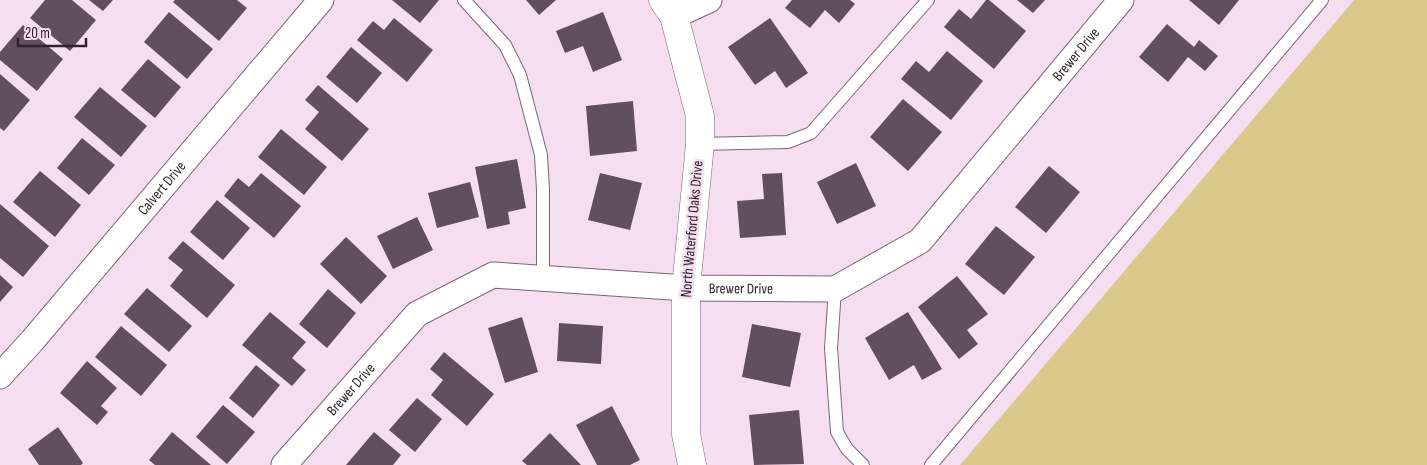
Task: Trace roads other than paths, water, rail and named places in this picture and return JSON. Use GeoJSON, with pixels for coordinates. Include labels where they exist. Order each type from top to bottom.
{"type":"FeatureCollection","features":[{"type":"Feature","properties":{"kind":"street","name":"Calvert Drive"},"geometry":{"type":"LineString","coordinates":[[0,376],[32,341],[321,0]]}},
{"type":"Feature","properties":{"kind":"street"},"geometry":{"type":"LineString","coordinates":[[669,8],[709,0]]}},
{"type":"Feature","properties":{"kind":"street","name":"Brewer Drive"},"geometry":{"type":"LineString","coordinates":[[284,465],[417,314],[493,274],[686,288],[835,289],[920,241],[1122,0]]}},
{"type":"Feature","properties":{"kind":"street","name":"North Waterford Oaks Drive"},"geometry":{"type":"LineString","coordinates":[[669,8],[700,116],[700,144],[686,288],[686,434],[692,465]]}},
{"type":"Feature","properties":{"kind":"lane"},"geometry":{"type":"LineString","coordinates":[[464,0],[505,45],[520,75],[541,155],[543,278]]}},
{"type":"Feature","properties":{"kind":"lane"},"geometry":{"type":"LineString","coordinates":[[700,144],[788,142],[811,133],[928,0]]}},
{"type":"Feature","properties":{"kind":"lane"},"geometry":{"type":"LineString","coordinates":[[932,465],[1322,0]]}},
{"type":"Feature","properties":{"kind":"lane"},"geometry":{"type":"LineString","coordinates":[[835,289],[831,348],[837,432],[847,449],[863,465]]}}]}
